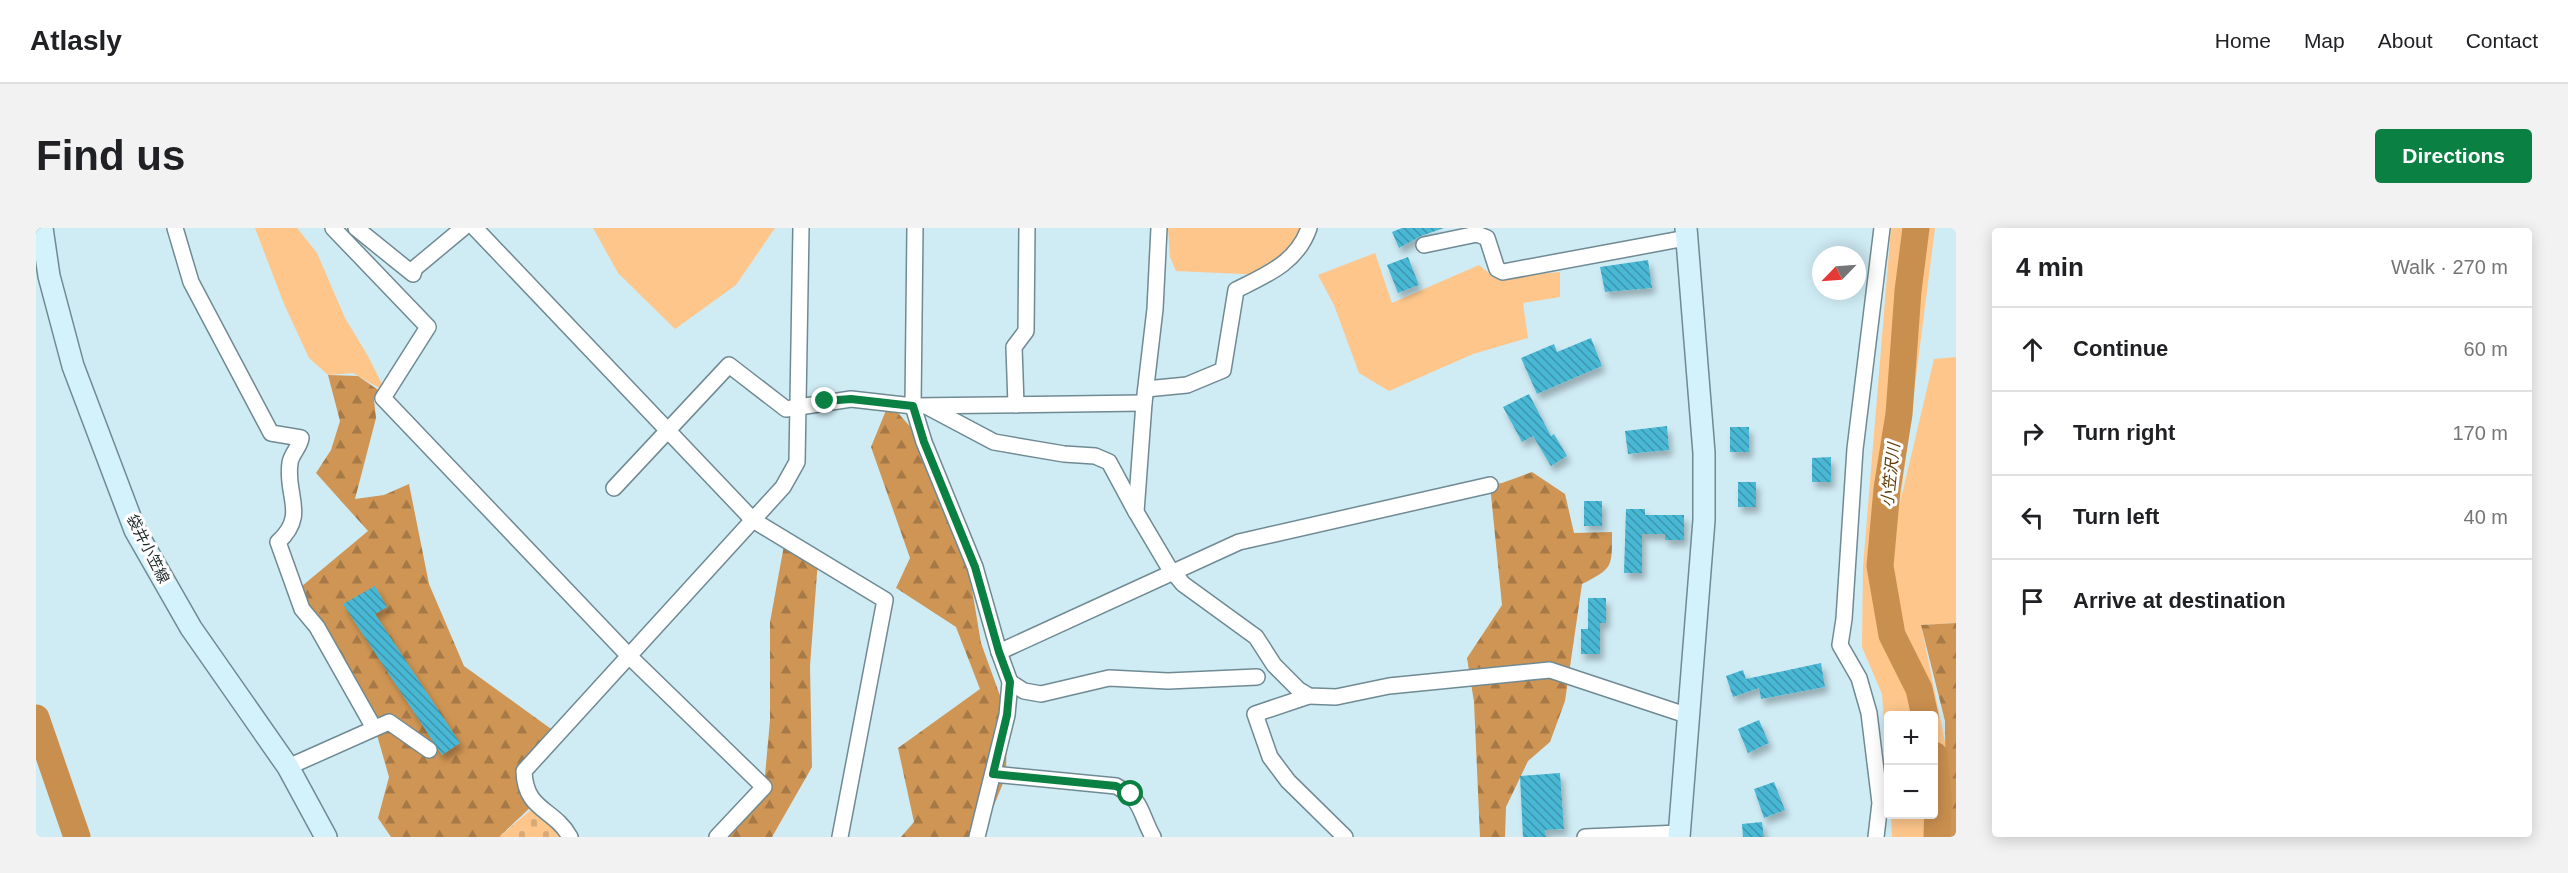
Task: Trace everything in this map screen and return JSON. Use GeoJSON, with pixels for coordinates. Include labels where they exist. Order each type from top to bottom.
{"type":"FeatureCollection","features":[{"type":"Feature","properties":{"kind":"main road","name":"袋井小笠線"},"geometry":{"type":"LineString","coordinates":[[42,228],[49,276],[73,366],[135,530],[191,628],[288,767],[326,837]]}},
{"type":"Feature","properties":{"kind":"main road"},"geometry":{"type":"LineString","coordinates":[[1679,835],[1704,509],[1703,441],[1686,233]]}},
{"type":"Feature","properties":{"kind":"street"},"geometry":{"type":"LineString","coordinates":[[175,228],[191,282],[271,433],[301,438],[290,462],[293,518],[290,531],[278,542],[302,609],[317,627],[374,728]]}},
{"type":"Feature","properties":{"kind":"street"},"geometry":{"type":"LineString","coordinates":[[333,228],[428,327],[383,398],[629,656],[764,788],[717,837]]}},
{"type":"Feature","properties":{"kind":"street"},"geometry":{"type":"LineString","coordinates":[[356,228],[413,274],[415,268],[463,228]]}},
{"type":"Feature","properties":{"kind":"street"},"geometry":{"type":"LineString","coordinates":[[475,228],[753,520],[885,600],[840,837]]}},
{"type":"Feature","properties":{"kind":"street"},"geometry":{"type":"LineString","coordinates":[[570,837],[529,798],[524,786],[524,771],[783,486],[796,462],[801,228]]}},
{"type":"Feature","properties":{"kind":"street"},"geometry":{"type":"LineString","coordinates":[[915,228],[919,406],[924,442],[975,567],[1010,682],[1007,715],[977,837]]}},
{"type":"Feature","properties":{"kind":"street"},"geometry":{"type":"LineString","coordinates":[[1016,405],[1014,347],[1026,331],[1027,228]]}},
{"type":"Feature","properties":{"kind":"street"},"geometry":{"type":"LineString","coordinates":[[1136,512],[1145,396],[1155,309],[1159,228]]}},
{"type":"Feature","properties":{"kind":"street"},"geometry":{"type":"LineString","coordinates":[[614,488],[729,365],[786,409],[851,399],[919,406],[1016,405],[1145,396],[1187,385],[1223,370],[1236,290],[1283,266],[1305,238],[1309,228]]}},
{"type":"Feature","properties":{"kind":"street"},"geometry":{"type":"LineString","coordinates":[[1876,837],[1880,803],[1869,713],[1859,678],[1840,645],[1844,619],[1855,449],[1882,228]]}},
{"type":"Feature","properties":{"kind":"street"},"geometry":{"type":"LineString","coordinates":[[1424,245],[1477,234],[1487,238],[1497,269],[1503,272],[1686,233]]}},
{"type":"Feature","properties":{"kind":"street"},"geometry":{"type":"LineString","coordinates":[[919,406],[994,442],[1064,454],[1095,456],[1108,462],[1136,512],[1183,584],[1256,637],[1274,665],[1299,690],[1309,696]]}},
{"type":"Feature","properties":{"kind":"street"},"geometry":{"type":"LineString","coordinates":[[999,652],[1239,542],[1490,485]]}},
{"type":"Feature","properties":{"kind":"street"},"geometry":{"type":"LineString","coordinates":[[1345,837],[1288,781],[1270,758],[1255,714],[1309,696],[1336,697],[1389,686],[1550,670],[1689,716]]}},
{"type":"Feature","properties":{"kind":"street"},"geometry":{"type":"LineString","coordinates":[[1010,682],[1024,690],[1041,694],[1109,678],[1168,681],[1257,677]]}},
{"type":"Feature","properties":{"kind":"street"},"geometry":{"type":"LineString","coordinates":[[288,767],[389,722],[429,750]]}},
{"type":"Feature","properties":{"kind":"street"},"geometry":{"type":"LineString","coordinates":[[993,774],[1116,786],[1131,794],[1141,805],[1153,837]]}},
{"type":"Feature","properties":{"kind":"street"},"geometry":{"type":"LineString","coordinates":[[1586,837],[1679,835]]}},
{"type":"Feature","properties":{"kind":"green space"},"geometry":{"type":"Polygon","coordinates":[[[255,228],[297,228],[317,253],[345,318],[386,392],[353,373],[328,375],[309,358],[284,304],[255,228]]]}},
{"type":"Feature","properties":{"kind":"green space"},"geometry":{"type":"Polygon","coordinates":[[[593,228],[775,228],[736,285],[675,329],[618,273],[593,228]]]}},
{"type":"Feature","properties":{"kind":"green space"},"geometry":{"type":"Polygon","coordinates":[[[1168,228],[1310,228],[1265,275],[1176,271],[1170,257],[1168,228]]]}},
{"type":"Feature","properties":{"kind":"green space"},"geometry":{"type":"Polygon","coordinates":[[[1891,228],[1935,228],[1900,503],[1934,359],[1956,357],[1956,623],[1921,625],[1950,766],[1944,837],[1892,837],[1891,819],[1938,819],[1938,711],[1884,711],[1884,723],[1882,694],[1862,647],[1863,567],[1891,228]]]}},
{"type":"Feature","properties":{"kind":"green space"},"geometry":{"type":"Polygon","coordinates":[[[1375,253],[1392,303],[1479,265],[1495,278],[1560,272],[1560,297],[1523,303],[1528,338],[1473,354],[1389,391],[1359,373],[1334,305],[1318,275],[1375,253]]]}},
{"type":"Feature","properties":{"kind":"green space"},"geometry":{"type":"Polygon","coordinates":[[[328,375],[358,376],[384,394],[374,400],[376,418],[355,499],[384,495],[409,484],[429,584],[464,666],[558,734],[524,771],[535,803],[499,837],[391,837],[378,818],[389,777],[375,728],[296,591],[368,531],[316,473],[331,450],[340,421],[328,375]]]}},
{"type":"Feature","properties":{"kind":"green space"},"geometry":{"type":"Polygon","coordinates":[[[889,403],[924,442],[964,541],[981,643],[1007,715],[1006,776],[981,837],[901,837],[914,822],[898,748],[980,689],[956,627],[896,588],[910,558],[871,447],[889,403]]]}},
{"type":"Feature","properties":{"kind":"green space"},"geometry":{"type":"Polygon","coordinates":[[[1532,472],[1565,494],[1574,533],[1612,532],[1612,553],[1605,570],[1582,584],[1565,701],[1550,742],[1528,761],[1506,807],[1505,837],[1480,837],[1474,702],[1467,658],[1502,605],[1490,485],[1532,472]]]}},
{"type":"Feature","properties":{"kind":"green space"},"geometry":{"type":"Polygon","coordinates":[[[785,540],[818,560],[810,666],[812,767],[772,837],[717,837],[764,787],[770,720],[770,622],[785,540]]]}},
{"type":"Feature","properties":{"kind":"green space"},"geometry":{"type":"Polygon","coordinates":[[[1956,623],[1956,837],[1946,837],[1945,721],[1921,625],[1956,623]]]}},
{"type":"Feature","properties":{"kind":"green space"},"geometry":{"type":"Polygon","coordinates":[[[533,808],[567,837],[499,837],[533,808]]]}},
{"type":"Feature","properties":{"kind":"building"},"geometry":{"type":"Polygon","coordinates":[[[1402,228],[1444,228],[1421,236],[1399,248],[1392,232],[1402,228]]]}},
{"type":"Feature","properties":{"kind":"building"},"geometry":{"type":"Polygon","coordinates":[[[1408,257],[1419,285],[1398,293],[1387,265],[1408,257]]]}},
{"type":"Feature","properties":{"kind":"building"},"geometry":{"type":"Polygon","coordinates":[[[1648,260],[1652,288],[1605,292],[1600,267],[1648,260]]]}},
{"type":"Feature","properties":{"kind":"building"},"geometry":{"type":"Polygon","coordinates":[[[1591,338],[1602,366],[1537,394],[1521,358],[1554,344],[1557,352],[1591,338]]]}},
{"type":"Feature","properties":{"kind":"building"},"geometry":{"type":"Polygon","coordinates":[[[1529,394],[1551,436],[1554,434],[1567,456],[1551,466],[1533,436],[1522,442],[1503,407],[1529,394]]]}},
{"type":"Feature","properties":{"kind":"building"},"geometry":{"type":"Polygon","coordinates":[[[1667,426],[1669,450],[1628,454],[1625,431],[1667,426]]]}},
{"type":"Feature","properties":{"kind":"building"},"geometry":{"type":"Polygon","coordinates":[[[1730,427],[1749,427],[1749,452],[1730,452],[1730,427]]]}},
{"type":"Feature","properties":{"kind":"building"},"geometry":{"type":"Polygon","coordinates":[[[1831,457],[1831,482],[1812,482],[1812,458],[1831,457]]]}},
{"type":"Feature","properties":{"kind":"building"},"geometry":{"type":"Polygon","coordinates":[[[1738,482],[1756,482],[1756,507],[1738,507],[1738,482]]]}},
{"type":"Feature","properties":{"kind":"building"},"geometry":{"type":"Polygon","coordinates":[[[1584,501],[1602,501],[1602,526],[1584,526],[1584,501]]]}},
{"type":"Feature","properties":{"kind":"building"},"geometry":{"type":"Polygon","coordinates":[[[1626,509],[1645,509],[1645,515],[1684,515],[1684,540],[1665,540],[1665,534],[1642,534],[1642,573],[1624,573],[1626,509]]]}},
{"type":"Feature","properties":{"kind":"building"},"geometry":{"type":"Polygon","coordinates":[[[375,586],[387,607],[375,614],[460,743],[442,755],[343,604],[375,586]]]}},
{"type":"Feature","properties":{"kind":"building"},"geometry":{"type":"Polygon","coordinates":[[[1588,598],[1606,598],[1606,623],[1600,623],[1600,654],[1581,654],[1581,629],[1588,629],[1588,598]]]}},
{"type":"Feature","properties":{"kind":"building"},"geometry":{"type":"Polygon","coordinates":[[[1821,663],[1825,687],[1761,699],[1759,688],[1733,697],[1726,676],[1743,670],[1746,679],[1821,663]]]}},
{"type":"Feature","properties":{"kind":"building"},"geometry":{"type":"Polygon","coordinates":[[[1759,720],[1769,743],[1748,753],[1738,729],[1759,720]]]}},
{"type":"Feature","properties":{"kind":"building"},"geometry":{"type":"Polygon","coordinates":[[[1560,773],[1564,829],[1545,830],[1546,837],[1523,837],[1520,776],[1560,773]]]}},
{"type":"Feature","properties":{"kind":"building"},"geometry":{"type":"Polygon","coordinates":[[[1774,782],[1785,810],[1764,818],[1754,789],[1774,782]]]}},
{"type":"Feature","properties":{"kind":"building"},"geometry":{"type":"Polygon","coordinates":[[[1762,822],[1764,837],[1743,837],[1742,824],[1762,822]]]}},
{"type":"Feature","properties":{"kind":"waterway","name":"小笠沢川"},"geometry":{"type":"LineString","coordinates":[[1916,228],[1908,291],[1899,414],[1887,489],[1880,566],[1892,635],[1919,689],[1924,711]]}},
{"type":"Feature","properties":{"kind":"waterway"},"geometry":{"type":"LineString","coordinates":[[36,718],[77,837]]}},
{"type":"Feature","properties":{"kind":"waterway","name":"小笠沢川"},"geometry":{"type":"LineString","coordinates":[[1935,765],[1938,798],[1937,837]]}},
{"type":"Feature","properties":{"kind":"route"},"geometry":{"type":"LineString","coordinates":[[825,401],[851,399],[913,406],[924,442],[975,567],[1010,682],[1007,715],[993,774],[1116,786],[1131,794]]}}]}
